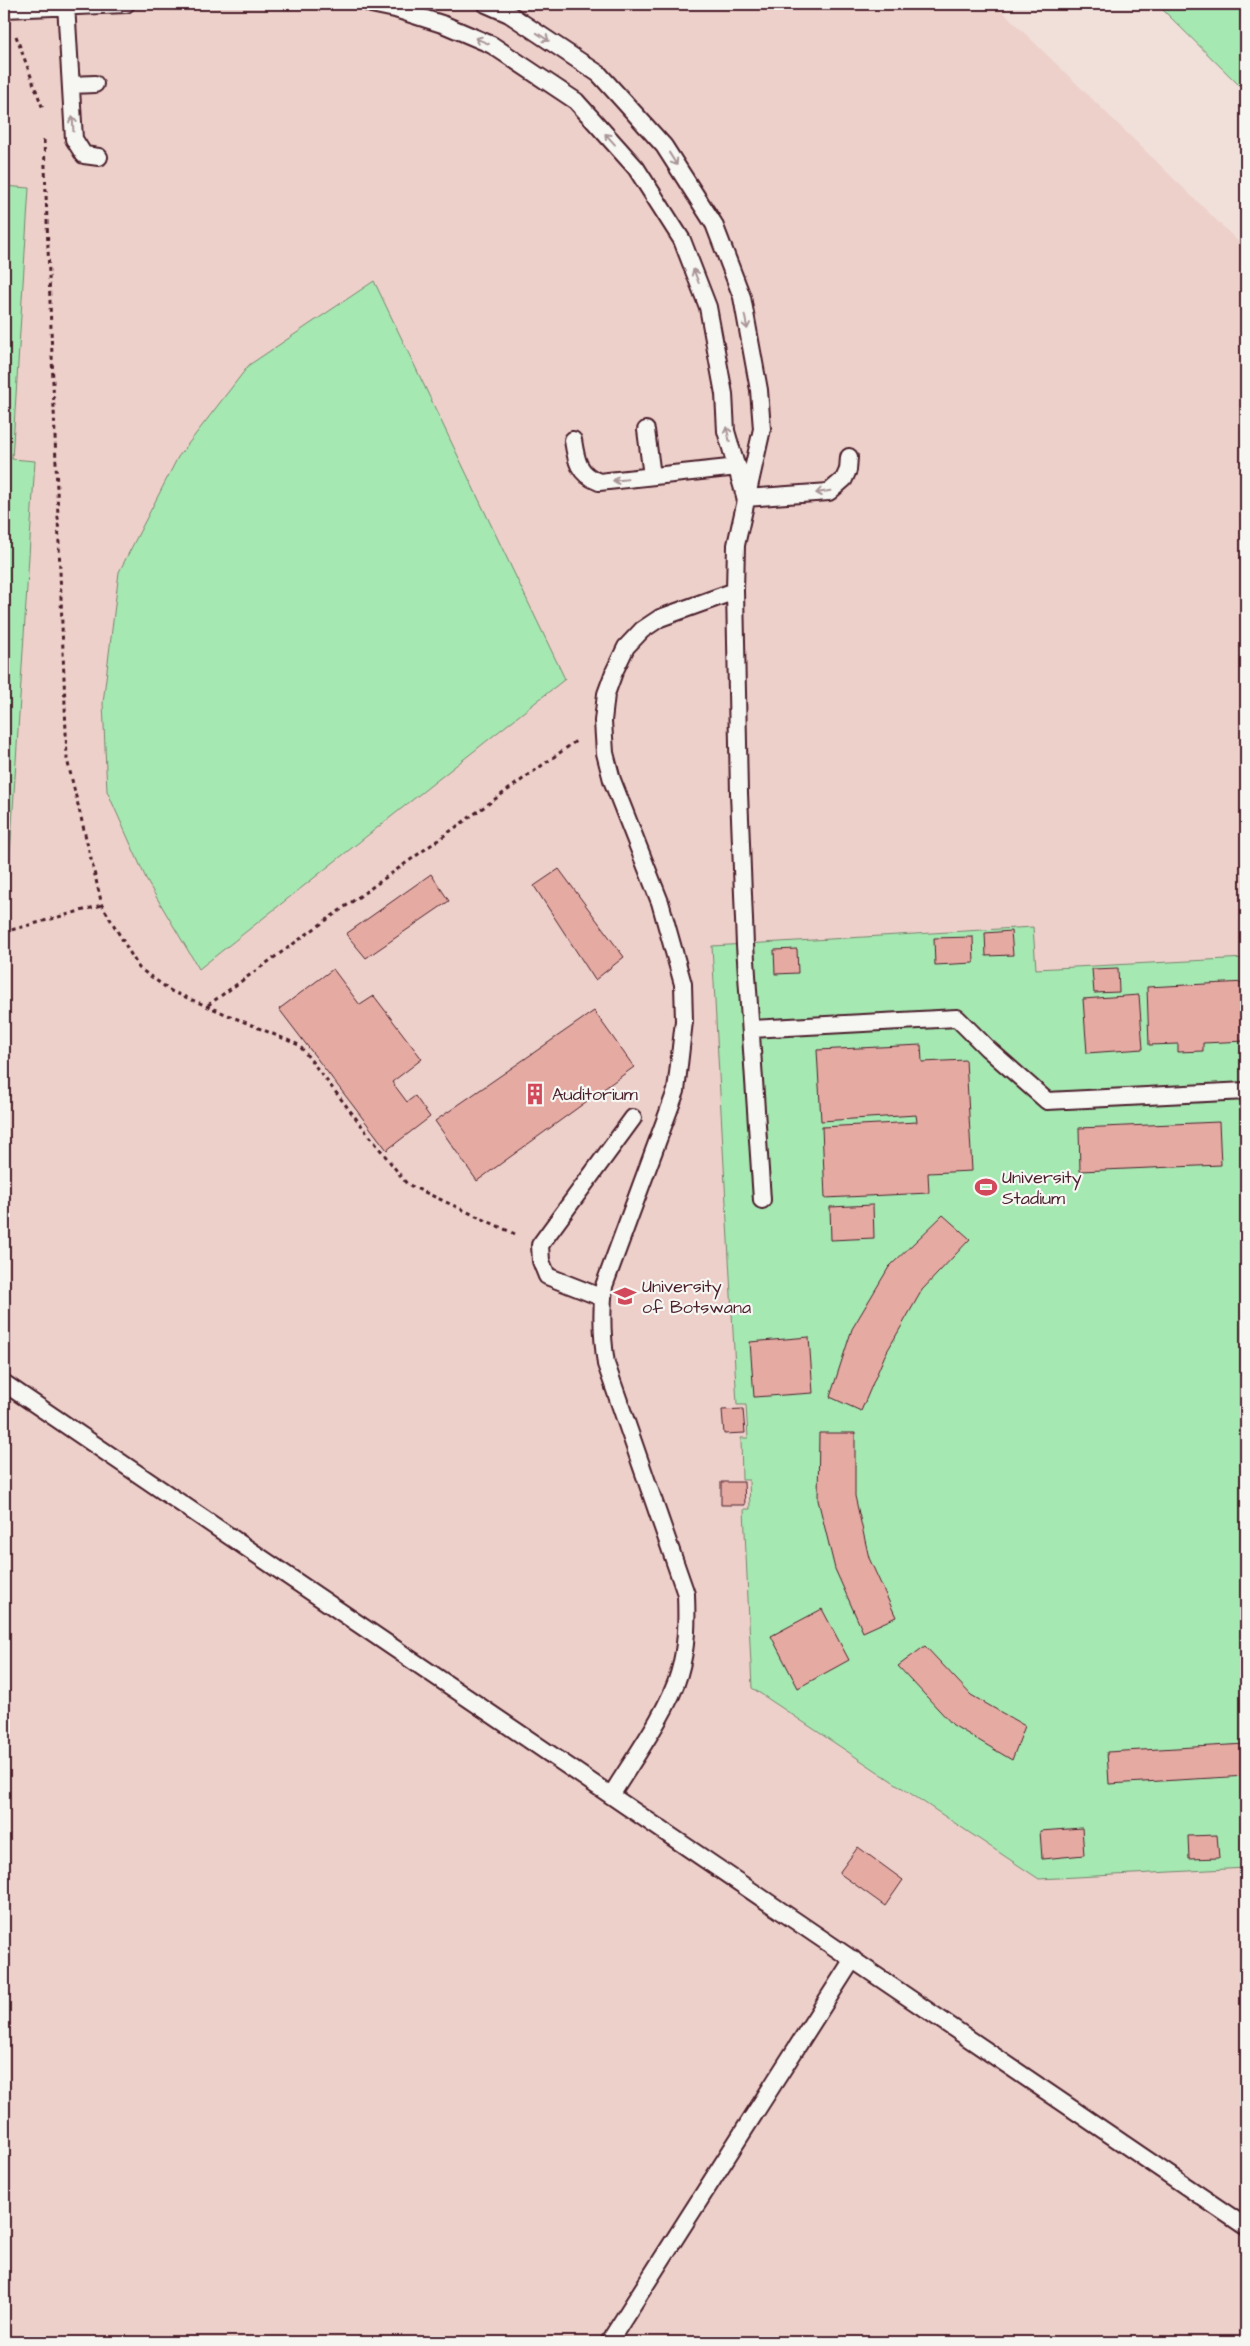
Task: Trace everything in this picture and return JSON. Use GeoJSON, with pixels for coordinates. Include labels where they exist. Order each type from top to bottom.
{"type":"FeatureCollection","features":[{"type":"Feature","properties":{"kind":"lane"},"geometry":{"type":"LineString","coordinates":[[5,9],[126,4]]}},
{"type":"Feature","properties":{"kind":"lane"},"geometry":{"type":"LineString","coordinates":[[371,4],[396,8],[445,25],[492,45],[576,101],[636,168],[682,240],[708,307],[724,394],[726,431],[746,498]]}},
{"type":"Feature","properties":{"kind":"lane"},"geometry":{"type":"LineString","coordinates":[[486,4],[509,14],[599,74],[664,146],[714,224],[742,297],[759,390],[762,429],[736,545],[735,591],[739,793],[746,945],[762,1200]]}},
{"type":"Feature","properties":{"kind":"lane"},"geometry":{"type":"LineString","coordinates":[[66,5],[74,139],[84,155],[99,157]]}},
{"type":"Feature","properties":{"kind":"lane"},"geometry":{"type":"LineString","coordinates":[[71,85],[95,84]]}},
{"type":"Feature","properties":{"kind":"lane"},"geometry":{"type":"LineString","coordinates":[[646,430],[652,476]]}},
{"type":"Feature","properties":{"kind":"lane"},"geometry":{"type":"LineString","coordinates":[[573,440],[576,460],[580,468],[592,479],[599,482],[738,467]]}},
{"type":"Feature","properties":{"kind":"lane"},"geometry":{"type":"LineString","coordinates":[[746,498],[829,492],[844,479],[848,470],[849,457]]}},
{"type":"Feature","properties":{"kind":"lane"},"geometry":{"type":"LineString","coordinates":[[612,1794],[665,1706],[679,1675],[687,1627],[686,1594],[606,1364],[602,1337],[604,1286],[676,1091],[684,1021],[683,984],[660,902],[612,780],[605,753],[603,721],[606,694],[614,672],[626,647],[642,630],[660,618],[735,591]]}},
{"type":"Feature","properties":{"kind":"lane"},"geometry":{"type":"LineString","coordinates":[[752,1029],[958,1018],[987,1048],[1047,1101],[1246,1091]]}},
{"type":"Feature","properties":{"kind":"lane"},"geometry":{"type":"LineString","coordinates":[[603,1298],[547,1276],[541,1261],[540,1245],[633,1118]]}},
{"type":"Feature","properties":{"kind":"lane"},"geometry":{"type":"LineString","coordinates":[[4,1382],[1246,2226]]}},
{"type":"Feature","properties":{"kind":"lane"},"geometry":{"type":"LineString","coordinates":[[609,2342],[853,1959]]}},
{"type":"Feature","properties":{"kind":"path"},"geometry":{"type":"LineString","coordinates":[[5,9],[43,109],[44,119]]}},
{"type":"Feature","properties":{"kind":"path"},"geometry":{"type":"LineString","coordinates":[[44,138],[67,759],[102,905],[139,968],[171,992],[299,1045],[407,1184],[540,1245]]}},
{"type":"Feature","properties":{"kind":"path"},"geometry":{"type":"LineString","coordinates":[[207,1006],[603,721]]}},
{"type":"Feature","properties":{"kind":"path"},"geometry":{"type":"LineString","coordinates":[[4,932],[102,905]]}},
{"type":"Feature","properties":{"kind":"shaded area","name":"University of Botswana"},"geometry":{"type":"Polygon","coordinates":[[[4,4],[995,4],[1246,249],[1246,2342],[4,2342],[4,4]]]}},
{"type":"Feature","properties":{"kind":"green space"},"geometry":{"type":"Polygon","coordinates":[[[1157,4],[1246,4],[1246,92],[1157,4]]]}},
{"type":"Feature","properties":{"kind":"green space"},"geometry":{"type":"Polygon","coordinates":[[[4,186],[29,188],[12,459],[35,461],[6,920],[4,920],[4,186]]]}},
{"type":"Feature","properties":{"kind":"green space"},"geometry":{"type":"Polygon","coordinates":[[[374,281],[565,679],[199,969],[148,883],[107,791],[103,703],[119,572],[178,457],[249,365],[374,281]]]}},
{"type":"Feature","properties":{"kind":"green space","name":"University Stadium"},"geometry":{"type":"Polygon","coordinates":[[[1033,927],[1036,969],[1246,958],[1246,1868],[1039,1879],[752,1688],[744,1509],[750,1509],[749,1480],[742,1480],[741,1438],[748,1438],[746,1405],[737,1405],[712,946],[1033,927]]]}},
{"type":"Feature","properties":{"kind":"building"},"geometry":{"type":"Polygon","coordinates":[[[559,869],[624,957],[595,980],[534,886],[559,869]]]}},
{"type":"Feature","properties":{"kind":"building"},"geometry":{"type":"Polygon","coordinates":[[[431,874],[449,901],[366,958],[346,934],[431,874]]]}},
{"type":"Feature","properties":{"kind":"building"},"geometry":{"type":"Polygon","coordinates":[[[1011,931],[1013,955],[986,956],[985,933],[1011,931]]]}},
{"type":"Feature","properties":{"kind":"building"},"geometry":{"type":"Polygon","coordinates":[[[973,937],[974,963],[935,965],[934,938],[973,937]]]}},
{"type":"Feature","properties":{"kind":"building"},"geometry":{"type":"Polygon","coordinates":[[[797,949],[798,973],[775,974],[774,950],[797,949]]]}},
{"type":"Feature","properties":{"kind":"building"},"geometry":{"type":"Polygon","coordinates":[[[1118,968],[1119,992],[1094,993],[1092,969],[1118,968]]]}},
{"type":"Feature","properties":{"kind":"building"},"geometry":{"type":"Polygon","coordinates":[[[333,969],[360,1005],[374,996],[422,1059],[392,1082],[407,1102],[415,1096],[430,1117],[387,1150],[279,1009],[333,969]]]}},
{"type":"Feature","properties":{"kind":"building"},"geometry":{"type":"Polygon","coordinates":[[[1246,982],[1246,1041],[1203,1043],[1203,1051],[1178,1052],[1178,1044],[1149,1045],[1147,987],[1246,982]]]}},
{"type":"Feature","properties":{"kind":"building"},"geometry":{"type":"Polygon","coordinates":[[[1139,995],[1143,1049],[1087,1053],[1083,999],[1139,995]]]}},
{"type":"Feature","properties":{"kind":"building","name":"Auditorium"},"geometry":{"type":"Polygon","coordinates":[[[594,1011],[634,1067],[477,1181],[435,1121],[594,1011]]]}},
{"type":"Feature","properties":{"kind":"building"},"geometry":{"type":"Polygon","coordinates":[[[921,1045],[922,1062],[966,1060],[972,1171],[928,1173],[929,1193],[825,1198],[822,1127],[917,1122],[916,1115],[821,1121],[817,1050],[921,1045]]]}},
{"type":"Feature","properties":{"kind":"building"},"geometry":{"type":"Polygon","coordinates":[[[1219,1122],[1221,1165],[1080,1171],[1079,1128],[1219,1122]]]}},
{"type":"Feature","properties":{"kind":"building"},"geometry":{"type":"Polygon","coordinates":[[[873,1205],[874,1238],[831,1240],[830,1207],[873,1205]]]}},
{"type":"Feature","properties":{"kind":"building"},"geometry":{"type":"Polygon","coordinates":[[[943,1215],[970,1239],[922,1290],[885,1355],[861,1411],[830,1397],[852,1329],[889,1267],[943,1215]]]}},
{"type":"Feature","properties":{"kind":"building"},"geometry":{"type":"Polygon","coordinates":[[[809,1337],[813,1393],[754,1397],[750,1342],[809,1337]]]}},
{"type":"Feature","properties":{"kind":"building"},"geometry":{"type":"Polygon","coordinates":[[[743,1409],[745,1433],[724,1434],[722,1410],[743,1409]]]}},
{"type":"Feature","properties":{"kind":"building"},"geometry":{"type":"Polygon","coordinates":[[[819,1433],[855,1433],[855,1496],[869,1558],[896,1617],[863,1632],[835,1569],[818,1500],[819,1433]]]}},
{"type":"Feature","properties":{"kind":"building"},"geometry":{"type":"Polygon","coordinates":[[[721,1482],[744,1482],[745,1505],[721,1505],[721,1482]]]}},
{"type":"Feature","properties":{"kind":"building"},"geometry":{"type":"Polygon","coordinates":[[[822,1609],[849,1660],[798,1688],[771,1636],[822,1609]]]}},
{"type":"Feature","properties":{"kind":"building"},"geometry":{"type":"Polygon","coordinates":[[[925,1646],[971,1695],[1025,1726],[1012,1760],[953,1725],[898,1666],[925,1646]]]}},
{"type":"Feature","properties":{"kind":"building"},"geometry":{"type":"Polygon","coordinates":[[[1246,1744],[1246,1776],[1109,1784],[1107,1752],[1246,1744]]]}},
{"type":"Feature","properties":{"kind":"building"},"geometry":{"type":"Polygon","coordinates":[[[1082,1828],[1084,1855],[1042,1859],[1040,1831],[1082,1828]]]}},
{"type":"Feature","properties":{"kind":"building"},"geometry":{"type":"Polygon","coordinates":[[[1217,1835],[1219,1858],[1189,1859],[1188,1836],[1217,1835]]]}},
{"type":"Feature","properties":{"kind":"building"},"geometry":{"type":"Polygon","coordinates":[[[858,1847],[903,1880],[885,1906],[839,1873],[858,1847]]]}},
{"type":"Feature","properties":{"kind":"place","name":"Auditorium"},"geometry":{"type":"Point","coordinates":[535,1094]}},
{"type":"Feature","properties":{"kind":"place","name":"University Stadium"},"geometry":{"type":"Point","coordinates":[986,1187]}},
{"type":"Feature","properties":{"kind":"place","name":"University of Botswana"},"geometry":{"type":"Point","coordinates":[625,1296]}}]}
